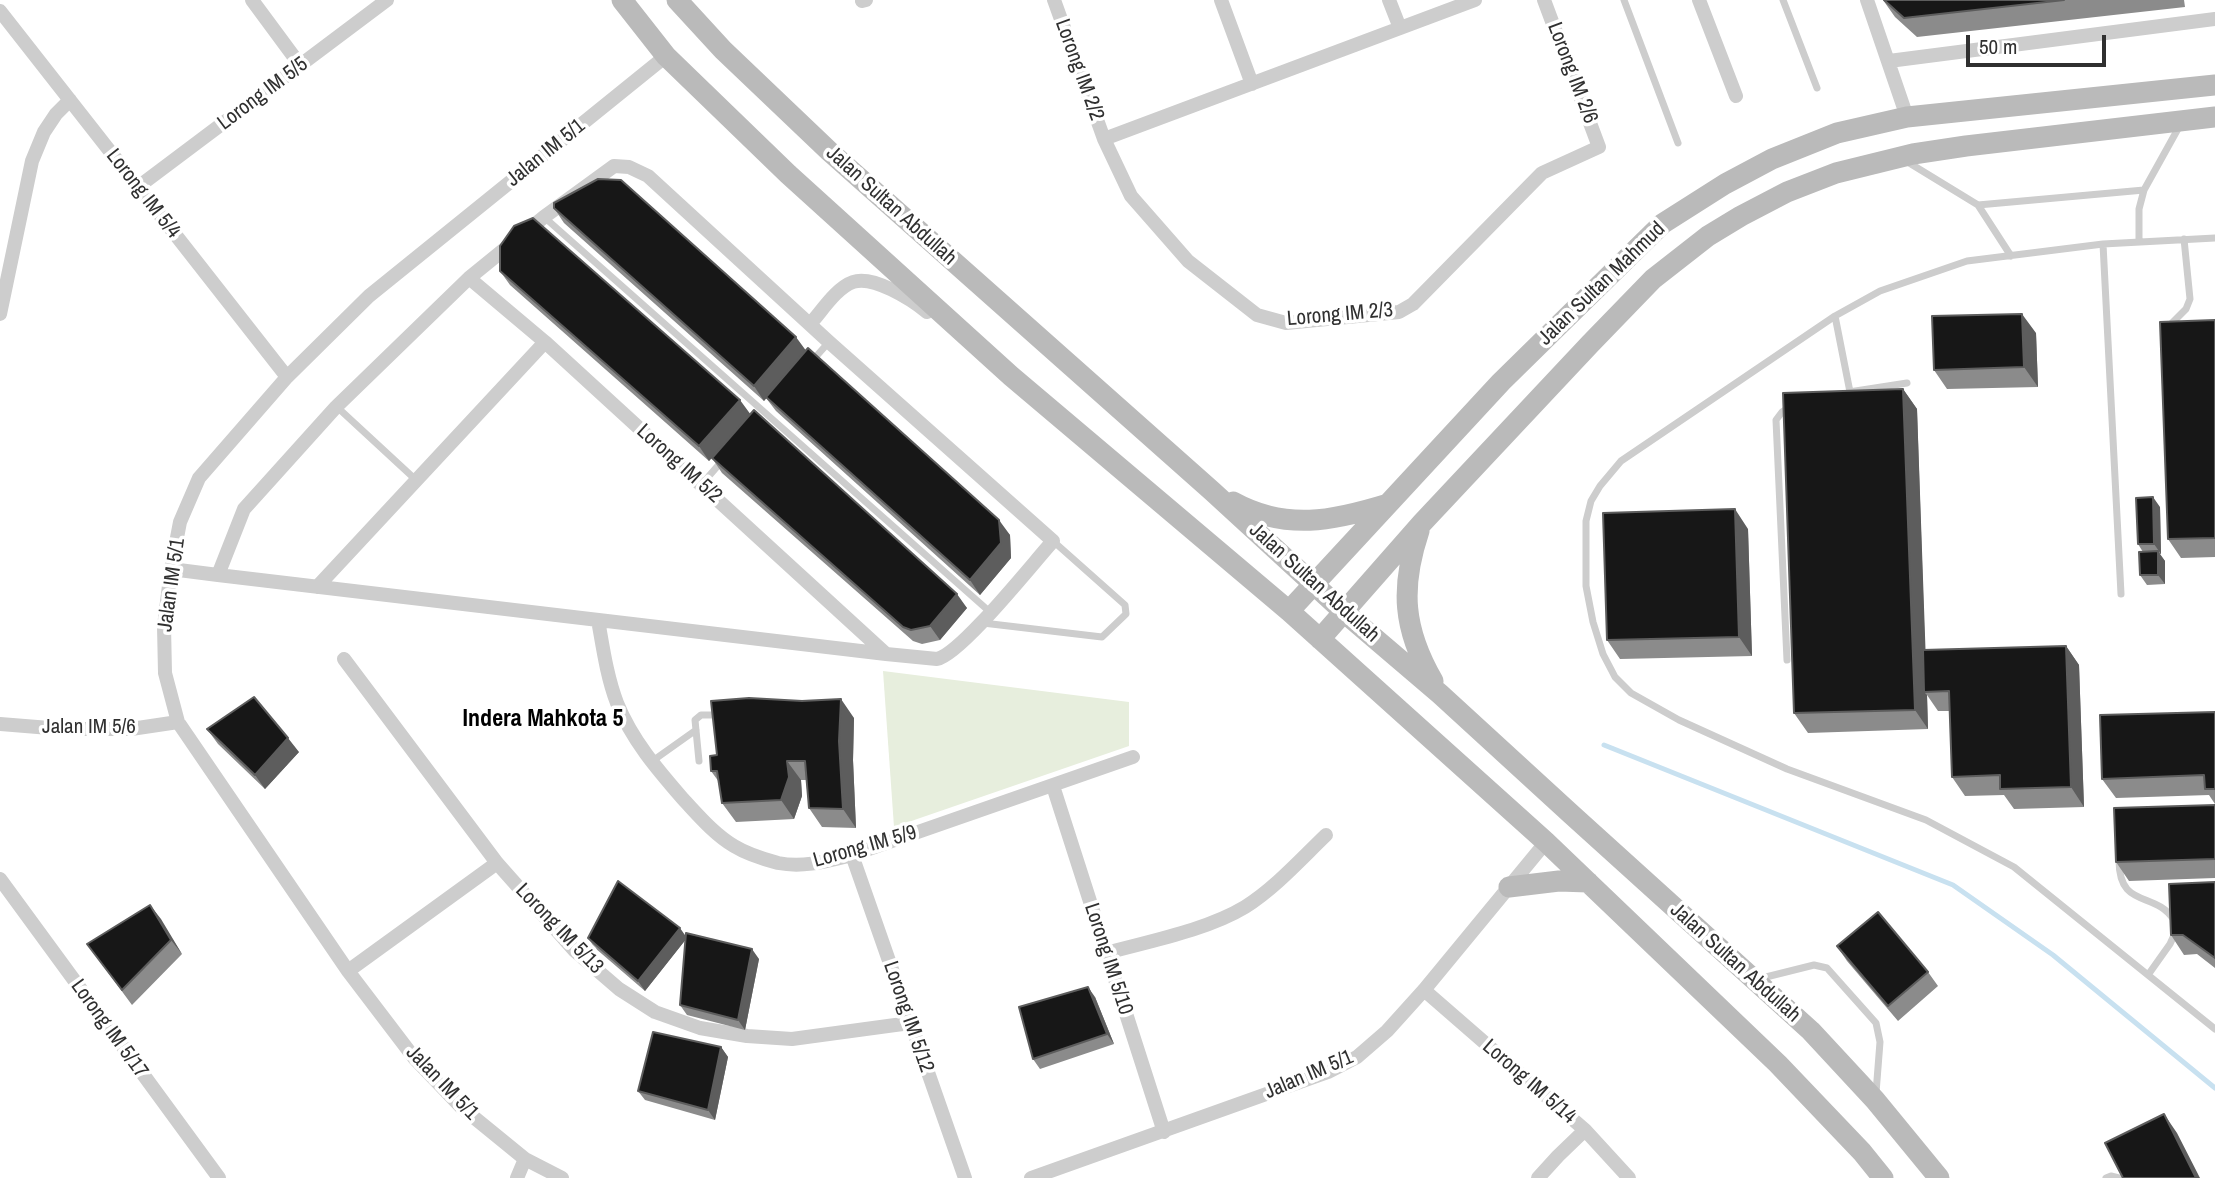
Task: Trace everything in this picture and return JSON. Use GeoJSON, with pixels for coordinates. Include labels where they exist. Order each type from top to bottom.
{"type":"FeatureCollection","features":[{"type":"Feature","properties":{"kind":"main road","name":"Jalan Sultan Abdullah"},"geometry":{"type":"LineString","coordinates":[[622,0],[666,56],[788,174],[1011,376],[1289,611],[1546,842],[1779,1064],[1883,1178]]}},
{"type":"Feature","properties":{"kind":"main road","name":"Jalan Sultan Abdullah"},"geometry":{"type":"LineString","coordinates":[[677,0],[723,50],[829,151],[1212,491],[1345,613],[1440,694],[1811,1031],[1875,1100],[1939,1178]]}},
{"type":"Feature","properties":{"kind":"main road","name":"Jalan Sultan Mahmud"},"geometry":{"type":"LineString","coordinates":[[1289,611],[1501,382],[1662,224],[1725,184],[1772,159],[1837,134],[1907,117],[2215,85]]}},
{"type":"Feature","properties":{"kind":"main road","name":"Jalan Sultan Mahmud"},"geometry":{"type":"LineString","coordinates":[[1320,639],[1422,523],[1644,288],[1708,236],[1741,216],[1787,192],[1836,173],[1900,157],[1966,146],[2215,117]]}},
{"type":"Feature","properties":{"kind":"main road"},"geometry":{"type":"LineString","coordinates":[[1212,491],[1244,508],[1289,519],[1319,521],[1348,516],[1390,503]]}},
{"type":"Feature","properties":{"kind":"main road"},"geometry":{"type":"LineString","coordinates":[[1422,523],[1408,574],[1406,606],[1410,632],[1440,694]]}},
{"type":"Feature","properties":{"kind":"main road"},"geometry":{"type":"LineString","coordinates":[[1509,887],[1559,881],[1588,882]]}},
{"type":"Feature","properties":{"kind":"street"},"geometry":{"type":"LineString","coordinates":[[252,0],[300,65]]}},
{"type":"Feature","properties":{"kind":"street","name":"Lorong IM 5/5"},"geometry":{"type":"LineString","coordinates":[[138,187],[387,0]]}},
{"type":"Feature","properties":{"kind":"street","name":"Lorong IM 2/2"},"geometry":{"type":"LineString","coordinates":[[1054,0],[1104,139]]}},
{"type":"Feature","properties":{"kind":"street"},"geometry":{"type":"LineString","coordinates":[[1221,0],[1252,84]]}},
{"type":"Feature","properties":{"kind":"street"},"geometry":{"type":"LineString","coordinates":[[1390,0],[1400,28]]}},
{"type":"Feature","properties":{"kind":"street"},"geometry":{"type":"LineString","coordinates":[[1104,139],[1475,0]]}},
{"type":"Feature","properties":{"kind":"street","name":"Lorong IM 2/6"},"geometry":{"type":"LineString","coordinates":[[1544,0],[1599,147]]}},
{"type":"Feature","properties":{"kind":"street"},"geometry":{"type":"LineString","coordinates":[[1699,0],[1736,96]]}},
{"type":"Feature","properties":{"kind":"street"},"geometry":{"type":"LineString","coordinates":[[1867,0],[1907,117]]}},
{"type":"Feature","properties":{"kind":"street","name":"Lorong IM 5/4"},"geometry":{"type":"LineString","coordinates":[[0,11],[287,377]]}},
{"type":"Feature","properties":{"kind":"street"},"geometry":{"type":"LineString","coordinates":[[1889,61],[2215,19]]}},
{"type":"Feature","properties":{"kind":"street","name":"Jalan IM 5/1"},"geometry":{"type":"LineString","coordinates":[[562,1178],[525,1159],[460,1106],[415,1059],[348,971],[178,722],[165,673],[164,626],[180,522],[199,478],[287,377],[369,296],[666,56]]}},
{"type":"Feature","properties":{"kind":"street"},"geometry":{"type":"LineString","coordinates":[[0,314],[32,162],[44,132],[70,100]]}},
{"type":"Feature","properties":{"kind":"street","name":"Lorong IM 2/3"},"geometry":{"type":"LineString","coordinates":[[1104,139],[1131,197],[1188,261],[1257,315],[1286,323],[1399,312],[1413,304],[1542,173],[1599,147]]}},
{"type":"Feature","properties":{"kind":"street"},"geometry":{"type":"LineString","coordinates":[[171,569],[218,575],[317,587],[886,654],[941,659],[986,618],[1053,541],[829,342],[648,176],[629,167],[614,166],[544,217],[469,278],[336,407],[244,509],[218,575]]}},
{"type":"Feature","properties":{"kind":"street","name":"Lorong IM 5/2"},"geometry":{"type":"LineString","coordinates":[[469,278],[545,342],[886,654]]}},
{"type":"Feature","properties":{"kind":"street"},"geometry":{"type":"LineString","coordinates":[[810,324],[842,289],[852,282],[864,281],[906,296],[1011,376]]}},
{"type":"Feature","properties":{"kind":"street"},"geometry":{"type":"LineString","coordinates":[[317,587],[545,342]]}},
{"type":"Feature","properties":{"kind":"street","name":"Lorong IM 5/9"},"geometry":{"type":"LineString","coordinates":[[598,620],[608,675],[617,703],[650,762],[709,827],[732,845],[754,856],[780,863],[808,865],[852,855],[1133,757]]}},
{"type":"Feature","properties":{"kind":"street","name":"Lorong IM 5/13"},"geometry":{"type":"LineString","coordinates":[[344,659],[497,863],[575,951],[619,989],[655,1013],[700,1028],[747,1036],[792,1039],[910,1023]]}},
{"type":"Feature","properties":{"kind":"street","name":"Jalan IM 5/6"},"geometry":{"type":"LineString","coordinates":[[0,724],[62,729],[131,729],[178,722]]}},
{"type":"Feature","properties":{"kind":"street","name":"Lorong IM 5/10"},"geometry":{"type":"LineString","coordinates":[[1053,786],[1164,1132]]}},
{"type":"Feature","properties":{"kind":"street"},"geometry":{"type":"LineString","coordinates":[[1106,953],[1216,922],[1244,908],[1268,891],[1325,835]]}},
{"type":"Feature","properties":{"kind":"street","name":"Jalan IM 5/1"},"geometry":{"type":"LineString","coordinates":[[1031,1178],[1328,1072],[1357,1056],[1387,1031],[1424,990],[1546,842]]}},
{"type":"Feature","properties":{"kind":"street","name":"Lorong IM 5/12"},"geometry":{"type":"LineString","coordinates":[[852,855],[965,1178]]}},
{"type":"Feature","properties":{"kind":"street"},"geometry":{"type":"LineString","coordinates":[[348,971],[497,863]]}},
{"type":"Feature","properties":{"kind":"street","name":"Lorong IM 5/17"},"geometry":{"type":"LineString","coordinates":[[0,879],[219,1178]]}},
{"type":"Feature","properties":{"kind":"street","name":"Lorong IM 5/14"},"geometry":{"type":"LineString","coordinates":[[1424,990],[1585,1130],[1629,1178]]}},
{"type":"Feature","properties":{"kind":"street"},"geometry":{"type":"LineString","coordinates":[[1538,1178],[1585,1130]]}},
{"type":"Feature","properties":{"kind":"street"},"geometry":{"type":"LineString","coordinates":[[517,1178],[525,1159]]}},
{"type":"Feature","properties":{"kind":"lane"},"geometry":{"type":"LineString","coordinates":[[1624,0],[1678,143]]}},
{"type":"Feature","properties":{"kind":"lane"},"geometry":{"type":"LineString","coordinates":[[1783,0],[1817,88]]}},
{"type":"Feature","properties":{"kind":"lane"},"geometry":{"type":"LineString","coordinates":[[2139,242],[2139,209],[2144,190],[2183,121]]}},
{"type":"Feature","properties":{"kind":"lane"},"geometry":{"type":"LineString","coordinates":[[1900,157],[1978,205],[2011,256]]}},
{"type":"Feature","properties":{"kind":"lane"},"geometry":{"type":"LineString","coordinates":[[1978,205],[2144,190]]}},
{"type":"Feature","properties":{"kind":"lane"},"geometry":{"type":"LineString","coordinates":[[544,217],[986,618],[1102,637],[1126,614],[1125,605],[1053,541]]}},
{"type":"Feature","properties":{"kind":"lane"},"geometry":{"type":"LineString","coordinates":[[2215,238],[2103,244],[1967,261],[1880,291],[1835,316],[1621,461],[1591,501],[1586,521],[1586,586],[1593,622],[1603,654],[1615,677],[1631,693],[1679,720],[1787,769],[1926,820],[2014,867],[2215,1029]]}},
{"type":"Feature","properties":{"kind":"lane"},"geometry":{"type":"LineString","coordinates":[[2166,335],[2169,324],[2186,309],[2190,299],[2184,239]]}},
{"type":"Feature","properties":{"kind":"lane"},"geometry":{"type":"LineString","coordinates":[[2103,244],[2121,594]]}},
{"type":"Feature","properties":{"kind":"lane"},"geometry":{"type":"LineString","coordinates":[[1835,316],[1850,392]]}},
{"type":"Feature","properties":{"kind":"lane"},"geometry":{"type":"LineString","coordinates":[[802,373],[829,342]]}},
{"type":"Feature","properties":{"kind":"lane"},"geometry":{"type":"LineString","coordinates":[[1839,394],[1907,383]]}},
{"type":"Feature","properties":{"kind":"lane"},"geometry":{"type":"LineString","coordinates":[[755,424],[774,404]]}},
{"type":"Feature","properties":{"kind":"lane"},"geometry":{"type":"LineString","coordinates":[[1787,660],[1776,420],[1782,412],[1795,405]]}},
{"type":"Feature","properties":{"kind":"lane"},"geometry":{"type":"LineString","coordinates":[[336,407],[416,480]]}},
{"type":"Feature","properties":{"kind":"lane"},"geometry":{"type":"LineString","coordinates":[[702,484],[729,454]]}},
{"type":"Feature","properties":{"kind":"lane"},"geometry":{"type":"LineString","coordinates":[[699,761],[695,720],[701,715],[732,715]]}},
{"type":"Feature","properties":{"kind":"lane"},"geometry":{"type":"LineString","coordinates":[[650,762],[696,730]]}},
{"type":"Feature","properties":{"kind":"lane"},"geometry":{"type":"LineString","coordinates":[[2119,852],[2119,876],[2123,886],[2162,908],[2173,916],[2176,922],[2170,944],[2148,975]]}},
{"type":"Feature","properties":{"kind":"lane"},"geometry":{"type":"LineString","coordinates":[[1754,980],[1814,965],[1827,968],[1876,1023],[1880,1042],[1875,1100]]}},
{"type":"Feature","properties":{"kind":"lane"},"geometry":{"type":"LineString","coordinates":[[2106,1178],[2119,1178]]}},
{"type":"Feature","properties":{"kind":"green space"},"geometry":{"type":"Polygon","coordinates":[[[883,671],[1129,702],[1129,746],[894,827],[883,671]]]}},
{"type":"Feature","properties":{"kind":"building"},"geometry":{"type":"Polygon","coordinates":[[[1884,0],[2064,0],[1904,18],[1884,0]]]}},
{"type":"Feature","properties":{"kind":"building"},"geometry":{"type":"Polygon","coordinates":[[[598,179],[621,180],[796,337],[754,386],[554,208],[554,203],[598,179]]]}},
{"type":"Feature","properties":{"kind":"building"},"geometry":{"type":"Polygon","coordinates":[[[533,218],[740,400],[699,446],[500,271],[500,246],[514,226],[533,218]]]}},
{"type":"Feature","properties":{"kind":"building"},"geometry":{"type":"Polygon","coordinates":[[[2022,314],[2024,367],[1934,370],[1932,316],[2022,314]]]}},
{"type":"Feature","properties":{"kind":"building"},"geometry":{"type":"Polygon","coordinates":[[[2215,320],[2215,538],[2168,539],[2160,322],[2215,320]]]}},
{"type":"Feature","properties":{"kind":"building"},"geometry":{"type":"Polygon","coordinates":[[[808,348],[999,520],[1001,543],[970,580],[766,397],[808,348]]]}},
{"type":"Feature","properties":{"kind":"building"},"geometry":{"type":"Polygon","coordinates":[[[1903,389],[1915,710],[1794,713],[1783,393],[1903,389]]]}},
{"type":"Feature","properties":{"kind":"building"},"geometry":{"type":"Polygon","coordinates":[[[754,410],[957,594],[930,626],[911,630],[903,627],[712,458],[754,410]]]}},
{"type":"Feature","properties":{"kind":"building"},"geometry":{"type":"Polygon","coordinates":[[[2153,497],[2154,544],[2138,544],[2136,498],[2153,497]]]}},
{"type":"Feature","properties":{"kind":"building"},"geometry":{"type":"Polygon","coordinates":[[[1735,509],[1739,637],[1607,640],[1603,513],[1735,509]]]}},
{"type":"Feature","properties":{"kind":"building"},"geometry":{"type":"Polygon","coordinates":[[[2158,551],[2158,575],[2140,575],[2139,552],[2158,551]]]}},
{"type":"Feature","properties":{"kind":"building"},"geometry":{"type":"Polygon","coordinates":[[[2066,646],[2071,787],[2000,789],[2000,775],[1952,777],[1949,691],[1924,692],[1923,650],[2066,646]]]}},
{"type":"Feature","properties":{"kind":"building"},"geometry":{"type":"Polygon","coordinates":[[[254,697],[288,738],[255,775],[207,729],[254,697]]]}},
{"type":"Feature","properties":{"kind":"building"},"geometry":{"type":"Polygon","coordinates":[[[749,698],[802,701],[841,699],[839,741],[843,809],[809,808],[805,761],[787,761],[789,777],[781,800],[722,803],[717,771],[711,771],[710,756],[717,755],[711,701],[749,698]]]}},
{"type":"Feature","properties":{"kind":"building"},"geometry":{"type":"Polygon","coordinates":[[[2215,712],[2215,789],[2205,789],[2204,775],[2102,779],[2100,715],[2215,712]]]}},
{"type":"Feature","properties":{"kind":"building"},"geometry":{"type":"Polygon","coordinates":[[[2215,805],[2215,859],[2116,862],[2114,808],[2215,805]]]}},
{"type":"Feature","properties":{"kind":"building"},"geometry":{"type":"Polygon","coordinates":[[[618,881],[680,928],[638,981],[588,938],[618,881]]]}},
{"type":"Feature","properties":{"kind":"building"},"geometry":{"type":"Polygon","coordinates":[[[2215,882],[2215,958],[2183,935],[2171,935],[2169,884],[2215,882]]]}},
{"type":"Feature","properties":{"kind":"building"},"geometry":{"type":"Polygon","coordinates":[[[150,905],[171,940],[122,990],[87,944],[150,905]]]}},
{"type":"Feature","properties":{"kind":"building"},"geometry":{"type":"Polygon","coordinates":[[[1878,912],[1928,972],[1888,1006],[1837,946],[1878,912]]]}},
{"type":"Feature","properties":{"kind":"building"},"geometry":{"type":"Polygon","coordinates":[[[686,933],[752,949],[738,1020],[680,1005],[686,933]]]}},
{"type":"Feature","properties":{"kind":"building"},"geometry":{"type":"Polygon","coordinates":[[[1088,987],[1107,1034],[1033,1059],[1019,1007],[1088,987]]]}},
{"type":"Feature","properties":{"kind":"building"},"geometry":{"type":"Polygon","coordinates":[[[653,1032],[721,1047],[708,1110],[638,1091],[653,1032]]]}},
{"type":"Feature","properties":{"kind":"building"},"geometry":{"type":"Polygon","coordinates":[[[2164,1114],[2196,1178],[2123,1178],[2105,1143],[2164,1114]]]}},
{"type":"Feature","properties":{"kind":"waterway"},"geometry":{"type":"LineString","coordinates":[[1604,745],[1953,885],[2053,955],[2215,1088]]}},
{"type":"Feature","properties":{"kind":"district","name":"Indera Mahkota 5"},"geometry":{"type":"Point","coordinates":[543,720]}}]}
